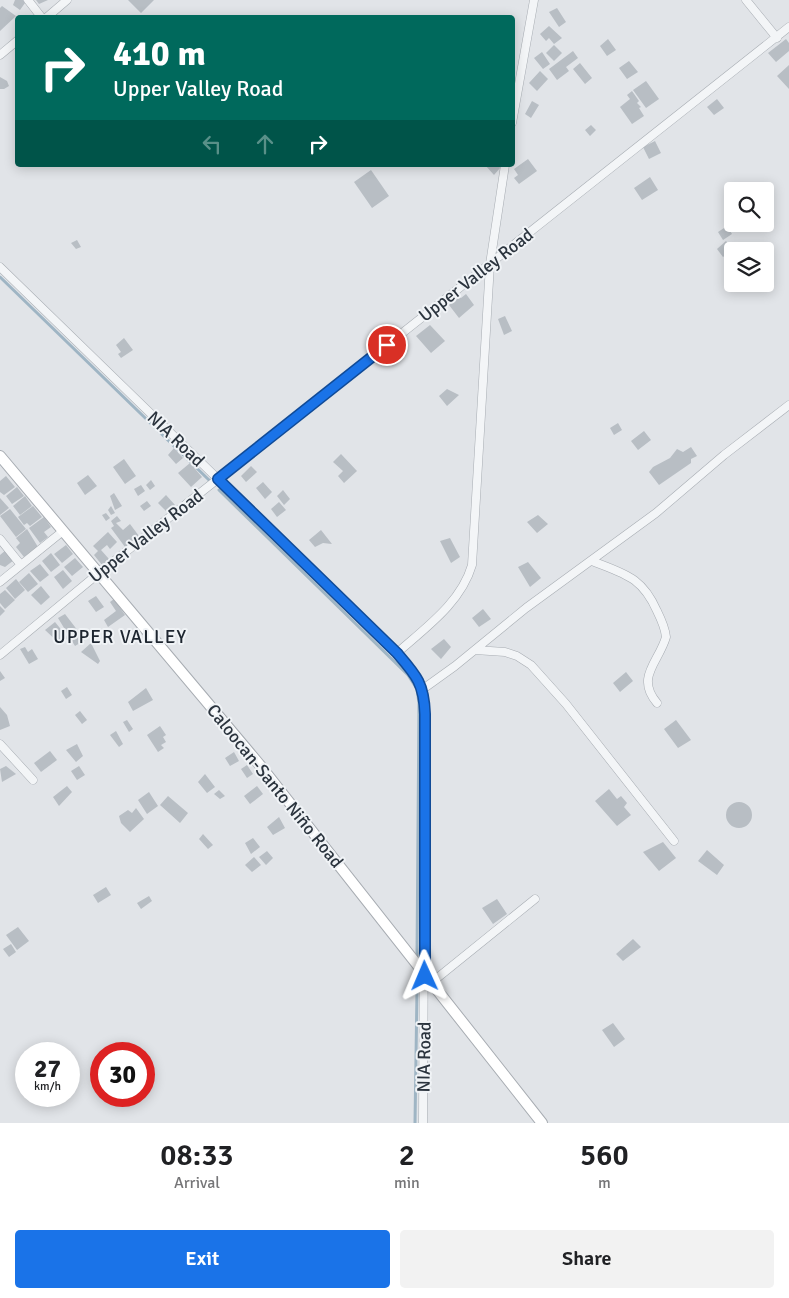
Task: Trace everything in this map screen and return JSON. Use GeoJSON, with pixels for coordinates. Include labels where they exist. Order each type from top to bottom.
{"type":"FeatureCollection","features":[{"type":"Feature","properties":{"kind":"street"},"geometry":{"type":"LineString","coordinates":[[28,0],[41,15]]}},
{"type":"Feature","properties":{"kind":"street"},"geometry":{"type":"LineString","coordinates":[[48,15],[67,0]]}},
{"type":"Feature","properties":{"kind":"street"},"geometry":{"type":"LineString","coordinates":[[515,106],[534,0]]}},
{"type":"Feature","properties":{"kind":"street"},"geometry":{"type":"LineString","coordinates":[[746,0],[777,38]]}},
{"type":"Feature","properties":{"kind":"street","name":"Upper Valley Road"},"geometry":{"type":"LineString","coordinates":[[0,655],[99,572],[789,27]]}},
{"type":"Feature","properties":{"kind":"street"},"geometry":{"type":"LineString","coordinates":[[0,55],[15,42]]}},
{"type":"Feature","properties":{"kind":"street"},"geometry":{"type":"LineString","coordinates":[[397,653],[450,604],[463,587],[472,565],[481,385],[490,264],[505,167]]}},
{"type":"Feature","properties":{"kind":"street","name":"NIA Road"},"geometry":{"type":"LineString","coordinates":[[0,267],[397,653],[419,679],[423,689],[425,714],[428,980],[423,1123]]}},
{"type":"Feature","properties":{"kind":"street"},"geometry":{"type":"LineString","coordinates":[[423,689],[526,608],[592,561],[789,405]]}},
{"type":"Feature","properties":{"kind":"street","name":"Caloocan-Santo Niño Road"},"geometry":{"type":"LineString","coordinates":[[0,456],[271,778],[542,1123]]}},
{"type":"Feature","properties":{"kind":"street"},"geometry":{"type":"LineString","coordinates":[[0,582],[63,531]]}},
{"type":"Feature","properties":{"kind":"street"},"geometry":{"type":"LineString","coordinates":[[0,539],[21,565]]}},
{"type":"Feature","properties":{"kind":"street"},"geometry":{"type":"LineString","coordinates":[[592,561],[633,578],[652,598],[666,637],[649,672],[648,690],[658,703]]}},
{"type":"Feature","properties":{"kind":"street"},"geometry":{"type":"LineString","coordinates":[[475,650],[504,652],[517,656],[531,665],[556,692],[674,841]]}},
{"type":"Feature","properties":{"kind":"street"},"geometry":{"type":"LineString","coordinates":[[0,744],[33,780]]}},
{"type":"Feature","properties":{"kind":"street"},"geometry":{"type":"LineString","coordinates":[[428,980],[535,900]]}},
{"type":"Feature","properties":{"kind":"building"},"geometry":{"type":"Polygon","coordinates":[[[15,0],[23,0],[25,3],[20,10],[13,5],[15,0]]]}},
{"type":"Feature","properties":{"kind":"building"},"geometry":{"type":"Polygon","coordinates":[[[36,0],[48,0],[39,4],[36,0]]]}},
{"type":"Feature","properties":{"kind":"building"},"geometry":{"type":"Polygon","coordinates":[[[128,0],[154,0],[141,13],[128,0]]]}},
{"type":"Feature","properties":{"kind":"building"},"geometry":{"type":"Polygon","coordinates":[[[2,6],[15,17],[0,31],[0,8],[2,6]]]}},
{"type":"Feature","properties":{"kind":"building"},"geometry":{"type":"Polygon","coordinates":[[[557,8],[566,22],[559,27],[549,12],[557,8]]]}},
{"type":"Feature","properties":{"kind":"building"},"geometry":{"type":"Polygon","coordinates":[[[549,26],[562,38],[554,44],[549,38],[546,41],[540,34],[549,26]]]}},
{"type":"Feature","properties":{"kind":"building"},"geometry":{"type":"Polygon","coordinates":[[[608,39],[616,50],[607,56],[600,46],[608,39]]]}},
{"type":"Feature","properties":{"kind":"building"},"geometry":{"type":"Polygon","coordinates":[[[786,39],[789,43],[789,51],[776,62],[768,53],[786,39]]]}},
{"type":"Feature","properties":{"kind":"building"},"geometry":{"type":"Polygon","coordinates":[[[554,45],[562,53],[554,61],[546,53],[554,45]]]}},
{"type":"Feature","properties":{"kind":"building"},"geometry":{"type":"Polygon","coordinates":[[[573,51],[578,58],[566,67],[569,71],[557,80],[549,69],[573,51]]]}},
{"type":"Feature","properties":{"kind":"building"},"geometry":{"type":"Polygon","coordinates":[[[542,52],[550,64],[543,69],[534,58],[542,52]]]}},
{"type":"Feature","properties":{"kind":"building"},"geometry":{"type":"Polygon","coordinates":[[[629,61],[638,72],[627,79],[619,68],[629,61]]]}},
{"type":"Feature","properties":{"kind":"building"},"geometry":{"type":"Polygon","coordinates":[[[580,63],[592,78],[585,84],[573,69],[580,63]]]}},
{"type":"Feature","properties":{"kind":"building"},"geometry":{"type":"Polygon","coordinates":[[[789,65],[789,89],[777,76],[789,65]]]}},
{"type":"Feature","properties":{"kind":"building"},"geometry":{"type":"Polygon","coordinates":[[[540,71],[548,79],[537,91],[529,83],[540,71]]]}},
{"type":"Feature","properties":{"kind":"building"},"geometry":{"type":"Polygon","coordinates":[[[0,77],[7,81],[9,86],[0,89],[0,77]]]}},
{"type":"Feature","properties":{"kind":"building"},"geometry":{"type":"Polygon","coordinates":[[[646,81],[659,99],[646,108],[633,90],[646,81]]]}},
{"type":"Feature","properties":{"kind":"building"},"geometry":{"type":"Polygon","coordinates":[[[632,91],[639,101],[637,103],[641,107],[639,108],[644,116],[632,124],[620,107],[630,99],[627,95],[632,91]]]}},
{"type":"Feature","properties":{"kind":"building"},"geometry":{"type":"Polygon","coordinates":[[[717,99],[724,108],[714,115],[707,107],[717,99]]]}},
{"type":"Feature","properties":{"kind":"building"},"geometry":{"type":"Polygon","coordinates":[[[532,101],[539,105],[531,118],[525,114],[532,101]]]}},
{"type":"Feature","properties":{"kind":"building"},"geometry":{"type":"Polygon","coordinates":[[[591,125],[596,130],[590,136],[585,130],[591,125]]]}},
{"type":"Feature","properties":{"kind":"building"},"geometry":{"type":"Polygon","coordinates":[[[655,141],[661,153],[649,159],[643,147],[655,141]]]}},
{"type":"Feature","properties":{"kind":"building"},"geometry":{"type":"Polygon","coordinates":[[[528,159],[537,171],[519,184],[514,178],[518,175],[514,169],[528,159]]]}},
{"type":"Feature","properties":{"kind":"building"},"geometry":{"type":"Polygon","coordinates":[[[487,167],[500,167],[494,175],[487,167]]]}},
{"type":"Feature","properties":{"kind":"building"},"geometry":{"type":"Polygon","coordinates":[[[371,170],[389,196],[372,208],[354,182],[371,170]]]}},
{"type":"Feature","properties":{"kind":"building"},"geometry":{"type":"Polygon","coordinates":[[[650,177],[658,190],[642,200],[634,188],[650,177]]]}},
{"type":"Feature","properties":{"kind":"building"},"geometry":{"type":"Polygon","coordinates":[[[724,228],[724,232],[731,232],[732,234],[723,240],[718,232],[724,228]]]}},
{"type":"Feature","properties":{"kind":"building"},"geometry":{"type":"Polygon","coordinates":[[[77,240],[81,247],[76,249],[71,243],[77,240]]]}},
{"type":"Feature","properties":{"kind":"building"},"geometry":{"type":"Polygon","coordinates":[[[724,243],[724,256],[723,257],[717,249],[724,243]]]}},
{"type":"Feature","properties":{"kind":"building"},"geometry":{"type":"Polygon","coordinates":[[[466,294],[474,305],[459,318],[449,305],[459,296],[461,298],[466,294]]]}},
{"type":"Feature","properties":{"kind":"building"},"geometry":{"type":"Polygon","coordinates":[[[505,316],[512,331],[504,335],[498,319],[505,316]]]}},
{"type":"Feature","properties":{"kind":"building"},"geometry":{"type":"Polygon","coordinates":[[[430,325],[445,341],[431,353],[416,336],[430,325]]]}},
{"type":"Feature","properties":{"kind":"building"},"geometry":{"type":"Polygon","coordinates":[[[124,338],[133,350],[121,358],[118,354],[121,352],[116,345],[124,338]]]}},
{"type":"Feature","properties":{"kind":"building"},"geometry":{"type":"Polygon","coordinates":[[[447,389],[459,395],[447,406],[439,396],[447,389]]]}},
{"type":"Feature","properties":{"kind":"building"},"geometry":{"type":"Polygon","coordinates":[[[618,423],[622,430],[614,435],[610,428],[618,423]]]}},
{"type":"Feature","properties":{"kind":"building"},"geometry":{"type":"Polygon","coordinates":[[[644,431],[651,440],[638,450],[631,441],[644,431]]]}},
{"type":"Feature","properties":{"kind":"building"},"geometry":{"type":"Polygon","coordinates":[[[691,447],[697,456],[691,459],[691,463],[659,485],[649,472],[653,467],[670,458],[677,449],[683,452],[691,447]]]}},
{"type":"Feature","properties":{"kind":"building"},"geometry":{"type":"Polygon","coordinates":[[[174,448],[183,458],[176,464],[168,455],[174,448]]]}},
{"type":"Feature","properties":{"kind":"building"},"geometry":{"type":"Polygon","coordinates":[[[341,454],[357,471],[344,483],[338,476],[343,471],[333,462],[341,454]]]}},
{"type":"Feature","properties":{"kind":"building"},"geometry":{"type":"Polygon","coordinates":[[[124,459],[136,476],[125,484],[113,467],[124,459]]]}},
{"type":"Feature","properties":{"kind":"building"},"geometry":{"type":"Polygon","coordinates":[[[190,463],[202,477],[191,487],[178,473],[190,463]]]}},
{"type":"Feature","properties":{"kind":"building"},"geometry":{"type":"Polygon","coordinates":[[[251,466],[257,472],[246,482],[241,476],[251,466]]]}},
{"type":"Feature","properties":{"kind":"building"},"geometry":{"type":"Polygon","coordinates":[[[88,475],[97,486],[85,495],[77,483],[88,475]]]}},
{"type":"Feature","properties":{"kind":"building"},"geometry":{"type":"Polygon","coordinates":[[[6,476],[15,487],[4,495],[0,492],[0,481],[6,476]]]}},
{"type":"Feature","properties":{"kind":"building"},"geometry":{"type":"Polygon","coordinates":[[[151,480],[155,486],[150,490],[146,485],[151,480]]]}},
{"type":"Feature","properties":{"kind":"building"},"geometry":{"type":"Polygon","coordinates":[[[263,482],[272,492],[265,499],[256,488],[263,482]]]}},
{"type":"Feature","properties":{"kind":"building"},"geometry":{"type":"Polygon","coordinates":[[[141,485],[145,491],[138,496],[134,489],[141,485]]]}},
{"type":"Feature","properties":{"kind":"building"},"geometry":{"type":"Polygon","coordinates":[[[17,487],[24,496],[12,504],[6,496],[17,487]]]}},
{"type":"Feature","properties":{"kind":"building"},"geometry":{"type":"Polygon","coordinates":[[[283,490],[290,499],[284,505],[277,496],[283,490]]]}},
{"type":"Feature","properties":{"kind":"building"},"geometry":{"type":"Polygon","coordinates":[[[114,493],[122,506],[115,510],[110,496],[114,493]]]}},
{"type":"Feature","properties":{"kind":"building"},"geometry":{"type":"Polygon","coordinates":[[[166,495],[175,505],[167,512],[158,503],[166,495]]]}},
{"type":"Feature","properties":{"kind":"building"},"geometry":{"type":"Polygon","coordinates":[[[25,496],[32,506],[20,515],[13,506],[25,496]]]}},
{"type":"Feature","properties":{"kind":"building"},"geometry":{"type":"Polygon","coordinates":[[[0,498],[9,508],[0,515],[0,498]]]}},
{"type":"Feature","properties":{"kind":"building"},"geometry":{"type":"Polygon","coordinates":[[[147,501],[151,506],[144,511],[140,506],[147,501]]]}},
{"type":"Feature","properties":{"kind":"building"},"geometry":{"type":"Polygon","coordinates":[[[279,502],[286,510],[277,517],[271,509],[279,502]]]}},
{"type":"Feature","properties":{"kind":"building"},"geometry":{"type":"Polygon","coordinates":[[[33,506],[42,517],[30,526],[27,523],[24,525],[18,517],[33,506]]]}},
{"type":"Feature","properties":{"kind":"building"},"geometry":{"type":"Polygon","coordinates":[[[111,506],[115,513],[111,515],[108,510],[111,506]]]}},
{"type":"Feature","properties":{"kind":"building"},"geometry":{"type":"Polygon","coordinates":[[[10,509],[26,529],[16,537],[0,516],[10,509]]]}},
{"type":"Feature","properties":{"kind":"building"},"geometry":{"type":"Polygon","coordinates":[[[106,513],[110,518],[106,521],[102,515],[106,513]]]}},
{"type":"Feature","properties":{"kind":"building"},"geometry":{"type":"Polygon","coordinates":[[[538,515],[548,524],[537,533],[527,522],[538,515]]]}},
{"type":"Feature","properties":{"kind":"building"},"geometry":{"type":"Polygon","coordinates":[[[117,516],[121,521],[116,523],[123,530],[130,524],[139,536],[125,547],[111,528],[114,526],[111,521],[117,516]]]}},
{"type":"Feature","properties":{"kind":"building"},"geometry":{"type":"Polygon","coordinates":[[[44,517],[51,527],[44,532],[48,537],[40,543],[29,528],[44,517]]]}},
{"type":"Feature","properties":{"kind":"building"},"geometry":{"type":"Polygon","coordinates":[[[27,529],[38,547],[24,557],[16,547],[20,543],[16,538],[27,529]]]}},
{"type":"Feature","properties":{"kind":"building"},"geometry":{"type":"Polygon","coordinates":[[[321,530],[332,544],[323,543],[315,547],[309,540],[321,530]]]}},
{"type":"Feature","properties":{"kind":"building"},"geometry":{"type":"Polygon","coordinates":[[[108,532],[117,542],[110,549],[107,545],[101,550],[109,559],[102,565],[94,555],[98,551],[93,546],[108,532]]]}},
{"type":"Feature","properties":{"kind":"building"},"geometry":{"type":"Polygon","coordinates":[[[450,538],[460,557],[451,563],[440,541],[450,538]]]}},
{"type":"Feature","properties":{"kind":"building"},"geometry":{"type":"Polygon","coordinates":[[[66,545],[73,554],[62,563],[54,554],[66,545]]]}},
{"type":"Feature","properties":{"kind":"building"},"geometry":{"type":"Polygon","coordinates":[[[6,550],[14,560],[5,567],[0,565],[0,555],[6,550]]]}},
{"type":"Feature","properties":{"kind":"building"},"geometry":{"type":"Polygon","coordinates":[[[51,553],[60,565],[51,572],[42,561],[51,553]]]}},
{"type":"Feature","properties":{"kind":"building"},"geometry":{"type":"Polygon","coordinates":[[[75,558],[83,567],[72,576],[64,567],[75,558]]]}},
{"type":"Feature","properties":{"kind":"building"},"geometry":{"type":"Polygon","coordinates":[[[528,562],[541,578],[530,587],[518,567],[528,562]]]}},
{"type":"Feature","properties":{"kind":"building"},"geometry":{"type":"Polygon","coordinates":[[[40,564],[49,575],[40,582],[30,571],[40,564]]]}},
{"type":"Feature","properties":{"kind":"building"},"geometry":{"type":"Polygon","coordinates":[[[63,570],[72,581],[63,589],[54,577],[63,570]]]}},
{"type":"Feature","properties":{"kind":"building"},"geometry":{"type":"Polygon","coordinates":[[[29,573],[38,584],[28,592],[19,582],[29,573]]]}},
{"type":"Feature","properties":{"kind":"building"},"geometry":{"type":"Polygon","coordinates":[[[16,579],[25,590],[15,599],[6,588],[16,579]]]}},
{"type":"Feature","properties":{"kind":"building"},"geometry":{"type":"Polygon","coordinates":[[[41,586],[50,597],[41,605],[31,595],[41,586]]]}},
{"type":"Feature","properties":{"kind":"building"},"geometry":{"type":"Polygon","coordinates":[[[5,590],[15,600],[5,609],[0,603],[0,594],[5,590]]]}},
{"type":"Feature","properties":{"kind":"building"},"geometry":{"type":"Polygon","coordinates":[[[96,596],[104,607],[96,612],[88,601],[96,596]]]}},
{"type":"Feature","properties":{"kind":"building"},"geometry":{"type":"Polygon","coordinates":[[[114,599],[125,615],[108,627],[104,620],[116,611],[110,602],[114,599]]]}},
{"type":"Feature","properties":{"kind":"building"},"geometry":{"type":"Polygon","coordinates":[[[0,606],[5,611],[0,616],[0,606]]]}},
{"type":"Feature","properties":{"kind":"building"},"geometry":{"type":"Polygon","coordinates":[[[483,609],[491,619],[479,627],[472,618],[483,609]]]}},
{"type":"Feature","properties":{"kind":"building"},"geometry":{"type":"Polygon","coordinates":[[[65,614],[85,640],[75,646],[58,618],[65,614]]]}},
{"type":"Feature","properties":{"kind":"building"},"geometry":{"type":"Polygon","coordinates":[[[55,622],[68,638],[60,644],[45,630],[55,622]]]}},
{"type":"Feature","properties":{"kind":"building"},"geometry":{"type":"Polygon","coordinates":[[[444,639],[451,647],[441,659],[431,649],[444,639]]]}},
{"type":"Feature","properties":{"kind":"building"},"geometry":{"type":"Polygon","coordinates":[[[91,643],[100,661],[98,664],[81,652],[91,643]]]}},
{"type":"Feature","properties":{"kind":"building"},"geometry":{"type":"Polygon","coordinates":[[[25,647],[28,652],[32,649],[38,659],[29,664],[20,649],[25,647]]]}},
{"type":"Feature","properties":{"kind":"building"},"geometry":{"type":"Polygon","coordinates":[[[0,671],[5,678],[0,681],[0,671]]]}},
{"type":"Feature","properties":{"kind":"building"},"geometry":{"type":"Polygon","coordinates":[[[626,672],[633,681],[620,692],[613,683],[626,672]]]}},
{"type":"Feature","properties":{"kind":"building"},"geometry":{"type":"Polygon","coordinates":[[[67,687],[72,695],[66,699],[61,691],[67,687]]]}},
{"type":"Feature","properties":{"kind":"building"},"geometry":{"type":"Polygon","coordinates":[[[146,688],[153,700],[133,711],[128,702],[146,688]]]}},
{"type":"Feature","properties":{"kind":"building"},"geometry":{"type":"Polygon","coordinates":[[[0,707],[7,715],[10,726],[0,730],[0,707]]]}},
{"type":"Feature","properties":{"kind":"building"},"geometry":{"type":"Polygon","coordinates":[[[80,711],[87,720],[82,724],[75,715],[80,711]]]}},
{"type":"Feature","properties":{"kind":"building"},"geometry":{"type":"Polygon","coordinates":[[[127,720],[133,729],[129,732],[123,722],[127,720]]]}},
{"type":"Feature","properties":{"kind":"building"},"geometry":{"type":"Polygon","coordinates":[[[676,720],[691,740],[678,748],[664,729],[676,720]]]}},
{"type":"Feature","properties":{"kind":"building"},"geometry":{"type":"Polygon","coordinates":[[[160,726],[166,735],[163,737],[166,742],[161,745],[164,748],[158,752],[147,735],[160,726]]]}},
{"type":"Feature","properties":{"kind":"building"},"geometry":{"type":"Polygon","coordinates":[[[116,731],[123,744],[119,747],[110,735],[116,731]]]}},
{"type":"Feature","properties":{"kind":"building"},"geometry":{"type":"Polygon","coordinates":[[[77,744],[83,756],[76,762],[66,750],[77,744]]]}},
{"type":"Feature","properties":{"kind":"building"},"geometry":{"type":"Polygon","coordinates":[[[50,751],[57,760],[41,772],[34,763],[50,751]]]}},
{"type":"Feature","properties":{"kind":"building"},"geometry":{"type":"Polygon","coordinates":[[[234,752],[239,761],[230,766],[225,758],[234,752]]]}},
{"type":"Feature","properties":{"kind":"building"},"geometry":{"type":"Polygon","coordinates":[[[247,765],[253,774],[247,778],[241,769],[247,765]]]}},
{"type":"Feature","properties":{"kind":"building"},"geometry":{"type":"Polygon","coordinates":[[[6,766],[16,774],[2,782],[0,769],[6,766]]]}},
{"type":"Feature","properties":{"kind":"building"},"geometry":{"type":"Polygon","coordinates":[[[79,766],[85,775],[77,780],[71,771],[79,766]]]}},
{"type":"Feature","properties":{"kind":"building"},"geometry":{"type":"Polygon","coordinates":[[[205,774],[215,787],[207,793],[198,782],[205,774]]]}},
{"type":"Feature","properties":{"kind":"building"},"geometry":{"type":"Polygon","coordinates":[[[67,786],[72,792],[59,806],[53,797],[67,786]]]}},
{"type":"Feature","properties":{"kind":"building"},"geometry":{"type":"Polygon","coordinates":[[[257,786],[263,794],[250,804],[244,796],[257,786]]]}},
{"type":"Feature","properties":{"kind":"building"},"geometry":{"type":"Polygon","coordinates":[[[609,789],[617,799],[621,796],[627,803],[624,807],[631,815],[617,826],[595,801],[609,789]]]}},
{"type":"Feature","properties":{"kind":"building"},"geometry":{"type":"Polygon","coordinates":[[[219,790],[225,796],[220,799],[214,794],[219,790]]]}},
{"type":"Feature","properties":{"kind":"building"},"geometry":{"type":"Polygon","coordinates":[[[149,792],[158,806],[147,814],[138,800],[149,792]]]}},
{"type":"Feature","properties":{"kind":"building"},"geometry":{"type":"Polygon","coordinates":[[[168,796],[188,813],[180,823],[160,805],[168,796]]]}},
{"type":"Feature","properties":{"kind":"building"},"geometry":{"type":"Polygon","coordinates":[[[739,802],[748,806],[752,815],[748,824],[739,828],[730,824],[726,815],[730,806],[739,802]]]}},
{"type":"Feature","properties":{"kind":"building"},"geometry":{"type":"Polygon","coordinates":[[[136,808],[144,819],[130,832],[121,823],[119,816],[128,810],[132,813],[136,808]]]}},
{"type":"Feature","properties":{"kind":"building"},"geometry":{"type":"Polygon","coordinates":[[[279,817],[285,828],[273,835],[267,827],[279,817]]]}},
{"type":"Feature","properties":{"kind":"building"},"geometry":{"type":"Polygon","coordinates":[[[203,834],[213,845],[208,849],[199,839],[203,834]]]}},
{"type":"Feature","properties":{"kind":"building"},"geometry":{"type":"Polygon","coordinates":[[[253,838],[260,847],[251,854],[245,843],[253,838]]]}},
{"type":"Feature","properties":{"kind":"building"},"geometry":{"type":"Polygon","coordinates":[[[663,842],[676,858],[659,871],[643,852],[663,842]]]}},
{"type":"Feature","properties":{"kind":"building"},"geometry":{"type":"Polygon","coordinates":[[[707,850],[724,865],[717,875],[698,861],[707,850]]]}},
{"type":"Feature","properties":{"kind":"building"},"geometry":{"type":"Polygon","coordinates":[[[267,851],[273,858],[266,865],[259,857],[267,851]]]}},
{"type":"Feature","properties":{"kind":"building"},"geometry":{"type":"Polygon","coordinates":[[[254,857],[261,865],[252,872],[245,865],[254,857]]]}},
{"type":"Feature","properties":{"kind":"building"},"geometry":{"type":"Polygon","coordinates":[[[106,887],[111,895],[98,903],[93,895],[106,887]]]}},
{"type":"Feature","properties":{"kind":"building"},"geometry":{"type":"Polygon","coordinates":[[[149,896],[152,901],[141,909],[137,903],[149,896]]]}},
{"type":"Feature","properties":{"kind":"building"},"geometry":{"type":"Polygon","coordinates":[[[497,899],[507,914],[493,924],[482,908],[497,899]]]}},
{"type":"Feature","properties":{"kind":"building"},"geometry":{"type":"Polygon","coordinates":[[[18,927],[29,941],[17,950],[6,935],[18,927]]]}},
{"type":"Feature","properties":{"kind":"building"},"geometry":{"type":"Polygon","coordinates":[[[633,939],[641,947],[623,961],[616,954],[633,939]]]}},
{"type":"Feature","properties":{"kind":"building"},"geometry":{"type":"Polygon","coordinates":[[[11,944],[16,952],[9,957],[3,949],[11,944]]]}},
{"type":"Feature","properties":{"kind":"building"},"geometry":{"type":"Polygon","coordinates":[[[613,1023],[625,1039],[614,1047],[602,1030],[613,1023]]]}},
{"type":"Feature","properties":{"kind":"waterway"},"geometry":{"type":"LineString","coordinates":[[0,277],[209,480]]}},
{"type":"Feature","properties":{"kind":"waterway"},"geometry":{"type":"LineString","coordinates":[[219,490],[408,675],[417,689],[419,703],[417,959]]}},
{"type":"Feature","properties":{"kind":"waterway"},"geometry":{"type":"LineString","coordinates":[[415,1123],[417,991]]}},
{"type":"Feature","properties":{"kind":"district","name":"UPPER VALLEY"},"geometry":{"type":"Point","coordinates":[120,637]}},
{"type":"Feature","properties":{"kind":"route"},"geometry":{"type":"LineString","coordinates":[[387,345],[218,479],[397,653],[419,679],[423,689],[425,714],[425,976]]}}]}
